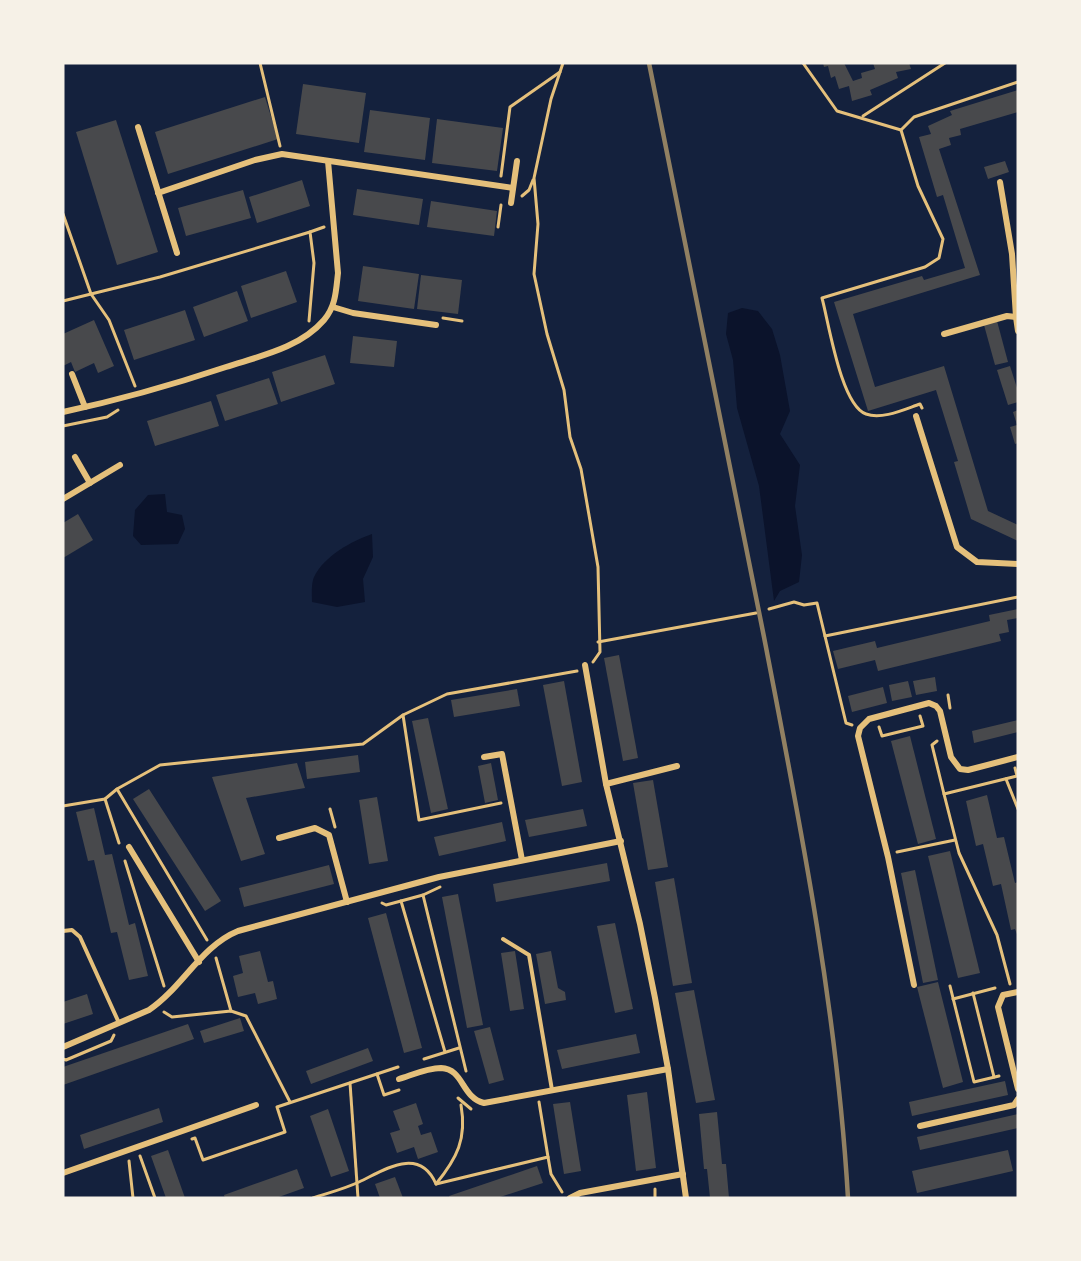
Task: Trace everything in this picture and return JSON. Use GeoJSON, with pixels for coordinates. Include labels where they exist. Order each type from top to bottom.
{"type":"FeatureCollection","features":[{"type":"Feature","properties":{"kind":"street"},"geometry":{"type":"LineString","coordinates":[[138,127],[177,253]]}},
{"type":"Feature","properties":{"kind":"street"},"geometry":{"type":"LineString","coordinates":[[158,192],[255,160],[282,154],[513,188]]}},
{"type":"Feature","properties":{"kind":"street"},"geometry":{"type":"LineString","coordinates":[[63,412],[150,392],[283,348],[312,332],[333,307],[338,273],[328,160]]}},
{"type":"Feature","properties":{"kind":"street"},"geometry":{"type":"LineString","coordinates":[[511,203],[517,161]]}},
{"type":"Feature","properties":{"kind":"street"},"geometry":{"type":"LineString","coordinates":[[1000,182],[1012,254],[1018,331]]}},
{"type":"Feature","properties":{"kind":"street"},"geometry":{"type":"LineString","coordinates":[[333,307],[353,313],[437,321]]}},
{"type":"Feature","properties":{"kind":"street"},"geometry":{"type":"LineString","coordinates":[[944,334],[1001,316],[1016,316]]}},
{"type":"Feature","properties":{"kind":"street"},"geometry":{"type":"LineString","coordinates":[[72,374],[85,407]]}},
{"type":"Feature","properties":{"kind":"street"},"geometry":{"type":"LineString","coordinates":[[916,416],[957,547],[977,562],[1018,564]]}},
{"type":"Feature","properties":{"kind":"street"},"geometry":{"type":"LineString","coordinates":[[75,457],[90,483]]}},
{"type":"Feature","properties":{"kind":"street"},"geometry":{"type":"LineString","coordinates":[[63,500],[120,465]]}},
{"type":"Feature","properties":{"kind":"street"},"geometry":{"type":"LineString","coordinates":[[585,665],[606,784],[640,924],[668,1069],[686,1198]]}},
{"type":"Feature","properties":{"kind":"street"},"geometry":{"type":"LineString","coordinates":[[914,985],[888,857],[858,736],[860,728],[869,719],[929,704],[936,706],[940,711],[951,757],[960,769],[968,770],[1018,757]]}},
{"type":"Feature","properties":{"kind":"street"},"geometry":{"type":"LineString","coordinates":[[484,757],[502,754],[522,860]]}},
{"type":"Feature","properties":{"kind":"street"},"geometry":{"type":"LineString","coordinates":[[606,784],[677,766]]}},
{"type":"Feature","properties":{"kind":"street"},"geometry":{"type":"LineString","coordinates":[[279,838],[315,828],[329,835],[347,902]]}},
{"type":"Feature","properties":{"kind":"street"},"geometry":{"type":"LineString","coordinates":[[63,1047],[139,1015],[161,1001],[219,941],[238,931],[439,878],[621,841]]}},
{"type":"Feature","properties":{"kind":"street"},"geometry":{"type":"LineString","coordinates":[[129,847],[199,962]]}},
{"type":"Feature","properties":{"kind":"street"},"geometry":{"type":"LineString","coordinates":[[1018,992],[1003,995],[998,1006],[1018,1089]]}},
{"type":"Feature","properties":{"kind":"street"},"geometry":{"type":"LineString","coordinates":[[399,1079],[432,1069],[449,1070],[456,1074],[469,1096],[484,1103],[668,1069]]}},
{"type":"Feature","properties":{"kind":"street"},"geometry":{"type":"LineString","coordinates":[[920,1126],[1014,1105],[1018,1099]]}},
{"type":"Feature","properties":{"kind":"street"},"geometry":{"type":"LineString","coordinates":[[63,1173],[256,1106]]}},
{"type":"Feature","properties":{"kind":"street"},"geometry":{"type":"LineString","coordinates":[[574,1197],[683,1174]]}},
{"type":"Feature","properties":{"kind":"lane"},"geometry":{"type":"LineString","coordinates":[[63,931],[72,930],[80,937],[119,1023]]}},
{"type":"Feature","properties":{"kind":"lane"},"geometry":{"type":"LineString","coordinates":[[503,939],[529,955],[552,1091]]}},
{"type":"Feature","properties":{"kind":"path"},"geometry":{"type":"LineString","coordinates":[[260,63],[282,154]]}},
{"type":"Feature","properties":{"kind":"path"},"geometry":{"type":"LineString","coordinates":[[518,198],[529,190],[534,178],[563,63]]}},
{"type":"Feature","properties":{"kind":"path"},"geometry":{"type":"LineString","coordinates":[[803,63],[837,111],[901,130]]}},
{"type":"Feature","properties":{"kind":"path"},"geometry":{"type":"LineString","coordinates":[[862,117],[945,63]]}},
{"type":"Feature","properties":{"kind":"path"},"geometry":{"type":"LineString","coordinates":[[500,177],[510,107],[560,72]]}},
{"type":"Feature","properties":{"kind":"path"},"geometry":{"type":"LineString","coordinates":[[901,130],[914,117],[1018,82]]}},
{"type":"Feature","properties":{"kind":"path"},"geometry":{"type":"LineString","coordinates":[[901,130],[918,186],[943,239],[939,258],[925,267],[822,298],[848,397],[859,410],[870,416],[889,414],[920,404],[924,415]]}},
{"type":"Feature","properties":{"kind":"path"},"geometry":{"type":"LineString","coordinates":[[534,178],[538,224],[534,274],[547,334],[564,390],[570,437],[581,469],[598,567],[600,652]]}},
{"type":"Feature","properties":{"kind":"path"},"geometry":{"type":"LineString","coordinates":[[498,227],[500,198]]}},
{"type":"Feature","properties":{"kind":"path"},"geometry":{"type":"LineString","coordinates":[[63,214],[91,294],[110,320],[135,388]]}},
{"type":"Feature","properties":{"kind":"path"},"geometry":{"type":"LineString","coordinates":[[63,301],[160,277],[326,227],[324,217]]}},
{"type":"Feature","properties":{"kind":"path"},"geometry":{"type":"LineString","coordinates":[[309,324],[314,263],[310,232]]}},
{"type":"Feature","properties":{"kind":"path"},"geometry":{"type":"LineString","coordinates":[[437,321],[462,321]]}},
{"type":"Feature","properties":{"kind":"path"},"geometry":{"type":"LineString","coordinates":[[128,390],[142,386]]}},
{"type":"Feature","properties":{"kind":"path"},"geometry":{"type":"LineString","coordinates":[[825,636],[1018,597]]}},
{"type":"Feature","properties":{"kind":"path"},"geometry":{"type":"LineString","coordinates":[[769,609],[794,602],[804,605],[817,603],[846,723],[860,728]]}},
{"type":"Feature","properties":{"kind":"path"},"geometry":{"type":"LineString","coordinates":[[598,642],[756,613]]}},
{"type":"Feature","properties":{"kind":"path"},"geometry":{"type":"LineString","coordinates":[[63,806],[105,799],[117,789],[160,765],[363,744],[403,715],[447,694],[575,673],[593,661]]}},
{"type":"Feature","properties":{"kind":"path"},"geometry":{"type":"LineString","coordinates":[[948,695],[952,718]]}},
{"type":"Feature","properties":{"kind":"path"},"geometry":{"type":"LineString","coordinates":[[870,729],[879,727],[882,736],[923,726],[920,716],[927,714]]}},
{"type":"Feature","properties":{"kind":"path"},"geometry":{"type":"LineString","coordinates":[[403,715],[419,820],[498,803],[506,806]]}},
{"type":"Feature","properties":{"kind":"path"},"geometry":{"type":"LineString","coordinates":[[940,735],[933,746],[955,840],[968,877],[997,935],[1010,984]]}},
{"type":"Feature","properties":{"kind":"path"},"geometry":{"type":"LineString","coordinates":[[944,794],[1017,776],[1015,768],[1018,764]]}},
{"type":"Feature","properties":{"kind":"path"},"geometry":{"type":"LineString","coordinates":[[1006,779],[1018,809]]}},
{"type":"Feature","properties":{"kind":"path"},"geometry":{"type":"LineString","coordinates":[[117,789],[208,941],[215,936]]}},
{"type":"Feature","properties":{"kind":"path"},"geometry":{"type":"LineString","coordinates":[[105,799],[119,843]]}},
{"type":"Feature","properties":{"kind":"path"},"geometry":{"type":"LineString","coordinates":[[330,809],[335,830]]}},
{"type":"Feature","properties":{"kind":"path"},"geometry":{"type":"LineString","coordinates":[[895,844],[898,853],[955,840]]}},
{"type":"Feature","properties":{"kind":"path"},"geometry":{"type":"LineString","coordinates":[[123,854],[165,988]]}},
{"type":"Feature","properties":{"kind":"path"},"geometry":{"type":"LineString","coordinates":[[378,901],[386,905],[401,902],[436,892],[444,884]]}},
{"type":"Feature","properties":{"kind":"path"},"geometry":{"type":"LineString","coordinates":[[423,896],[469,1081]]}},
{"type":"Feature","properties":{"kind":"path"},"geometry":{"type":"LineString","coordinates":[[401,902],[445,1052]]}},
{"type":"Feature","properties":{"kind":"path"},"geometry":{"type":"LineString","coordinates":[[208,964],[217,955],[231,1011]]}},
{"type":"Feature","properties":{"kind":"path"},"geometry":{"type":"LineString","coordinates":[[953,999],[1018,982]]}},
{"type":"Feature","properties":{"kind":"path"},"geometry":{"type":"LineString","coordinates":[[950,986],[974,1082],[999,1076]]}},
{"type":"Feature","properties":{"kind":"path"},"geometry":{"type":"LineString","coordinates":[[973,993],[994,1077]]}},
{"type":"Feature","properties":{"kind":"path"},"geometry":{"type":"LineString","coordinates":[[170,1004],[163,1011],[172,1017],[231,1011],[246,1016],[290,1102]]}},
{"type":"Feature","properties":{"kind":"path"},"geometry":{"type":"LineString","coordinates":[[422,1059],[459,1048]]}},
{"type":"Feature","properties":{"kind":"path"},"geometry":{"type":"LineString","coordinates":[[189,1140],[195,1138],[203,1160],[285,1132],[277,1107],[399,1066]]}},
{"type":"Feature","properties":{"kind":"path"},"geometry":{"type":"LineString","coordinates":[[377,1074],[384,1095],[405,1088]]}},
{"type":"Feature","properties":{"kind":"path"},"geometry":{"type":"LineString","coordinates":[[350,1083],[358,1198]]}},
{"type":"Feature","properties":{"kind":"path"},"geometry":{"type":"LineString","coordinates":[[436,1184],[457,1156],[462,1137],[461,1103],[455,1092]]}},
{"type":"Feature","properties":{"kind":"path"},"geometry":{"type":"LineString","coordinates":[[528,1104],[540,1102],[551,1174],[561,1193],[569,1189]]}},
{"type":"Feature","properties":{"kind":"path"},"geometry":{"type":"LineString","coordinates":[[461,1103],[477,1111]]}},
{"type":"Feature","properties":{"kind":"path"},"geometry":{"type":"LineString","coordinates":[[118,1164],[150,1153]]}},
{"type":"Feature","properties":{"kind":"path"},"geometry":{"type":"LineString","coordinates":[[140,1156],[154,1198]]}},
{"type":"Feature","properties":{"kind":"path"},"geometry":{"type":"LineString","coordinates":[[436,1184],[548,1157]]}},
{"type":"Feature","properties":{"kind":"path"},"geometry":{"type":"LineString","coordinates":[[129,1161],[133,1198]]}},
{"type":"Feature","properties":{"kind":"path"},"geometry":{"type":"LineString","coordinates":[[314,1198],[356,1183],[380,1169],[401,1164],[429,1170],[436,1184]]}},
{"type":"Feature","properties":{"kind":"path"},"geometry":{"type":"LineString","coordinates":[[655,1198],[655,1187],[661,1186]]}},
{"type":"Feature","properties":{"kind":"water"},"geometry":{"type":"Polygon","coordinates":[[[742,308],[758,311],[772,329],[780,355],[790,411],[780,434],[800,465],[795,506],[802,555],[799,582],[780,591],[774,601],[759,486],[737,408],[733,360],[726,334],[728,313],[742,308]]]}},
{"type":"Feature","properties":{"kind":"water"},"geometry":{"type":"Polygon","coordinates":[[[165,494],[167,512],[182,515],[185,529],[178,544],[141,545],[133,536],[135,510],[148,495],[165,494]]]}},
{"type":"Feature","properties":{"kind":"water"},"geometry":{"type":"Polygon","coordinates":[[[372,534],[373,557],[363,579],[365,602],[337,607],[312,602],[313,580],[324,562],[347,545],[372,534]]]}},
{"type":"Feature","properties":{"kind":"building"},"geometry":{"type":"Polygon","coordinates":[[[823,63],[844,63],[853,81],[862,78],[861,73],[875,69],[873,63],[909,63],[911,69],[896,72],[898,78],[870,90],[872,95],[852,101],[849,86],[839,89],[835,76],[831,78],[828,66],[824,67],[823,63]]]}},
{"type":"Feature","properties":{"kind":"building"},"geometry":{"type":"Polygon","coordinates":[[[303,84],[366,93],[359,143],[296,134],[303,84]]]}},
{"type":"Feature","properties":{"kind":"building"},"geometry":{"type":"Polygon","coordinates":[[[1018,90],[1018,112],[960,129],[961,135],[949,138],[951,145],[939,149],[980,275],[853,314],[875,387],[944,366],[988,511],[1018,525],[1018,541],[971,519],[954,462],[958,461],[936,390],[868,411],[834,302],[922,276],[924,280],[965,268],[943,195],[937,197],[919,137],[931,134],[928,126],[952,115],[950,111],[1018,90]]]}},
{"type":"Feature","properties":{"kind":"building"},"geometry":{"type":"Polygon","coordinates":[[[265,97],[278,139],[168,174],[155,132],[265,97]]]}},
{"type":"Feature","properties":{"kind":"building"},"geometry":{"type":"Polygon","coordinates":[[[370,110],[430,118],[425,160],[364,152],[370,110]]]}},
{"type":"Feature","properties":{"kind":"building"},"geometry":{"type":"Polygon","coordinates":[[[437,119],[503,128],[497,171],[432,163],[437,119]]]}},
{"type":"Feature","properties":{"kind":"building"},"geometry":{"type":"Polygon","coordinates":[[[116,120],[158,252],[117,265],[76,132],[116,120]]]}},
{"type":"Feature","properties":{"kind":"building"},"geometry":{"type":"Polygon","coordinates":[[[1005,161],[1009,172],[988,179],[984,167],[1005,161]]]}},
{"type":"Feature","properties":{"kind":"building"},"geometry":{"type":"Polygon","coordinates":[[[302,180],[310,206],[257,223],[249,197],[302,180]]]}},
{"type":"Feature","properties":{"kind":"building"},"geometry":{"type":"Polygon","coordinates":[[[357,189],[423,199],[419,225],[353,215],[357,189]]]}},
{"type":"Feature","properties":{"kind":"building"},"geometry":{"type":"Polygon","coordinates":[[[243,190],[251,218],[186,236],[178,208],[243,190]]]}},
{"type":"Feature","properties":{"kind":"building"},"geometry":{"type":"Polygon","coordinates":[[[431,201],[497,211],[494,236],[427,227],[431,201]]]}},
{"type":"Feature","properties":{"kind":"building"},"geometry":{"type":"Polygon","coordinates":[[[363,266],[419,274],[414,309],[358,301],[363,266]]]}},
{"type":"Feature","properties":{"kind":"building"},"geometry":{"type":"Polygon","coordinates":[[[286,271],[297,302],[251,318],[241,286],[286,271]]]}},
{"type":"Feature","properties":{"kind":"building"},"geometry":{"type":"Polygon","coordinates":[[[421,275],[462,280],[458,314],[417,309],[421,275]]]}},
{"type":"Feature","properties":{"kind":"building"},"geometry":{"type":"Polygon","coordinates":[[[237,291],[248,321],[204,337],[193,307],[237,291]]]}},
{"type":"Feature","properties":{"kind":"building"},"geometry":{"type":"Polygon","coordinates":[[[185,310],[195,340],[134,360],[124,330],[185,310]]]}},
{"type":"Feature","properties":{"kind":"building"},"geometry":{"type":"Polygon","coordinates":[[[94,320],[114,366],[98,373],[94,363],[75,372],[71,362],[63,366],[63,334],[94,320]]]}},
{"type":"Feature","properties":{"kind":"building"},"geometry":{"type":"Polygon","coordinates":[[[997,321],[1008,362],[995,365],[984,325],[997,321]]]}},
{"type":"Feature","properties":{"kind":"building"},"geometry":{"type":"Polygon","coordinates":[[[353,336],[397,341],[394,367],[350,363],[353,336]]]}},
{"type":"Feature","properties":{"kind":"building"},"geometry":{"type":"Polygon","coordinates":[[[325,355],[335,384],[281,402],[272,372],[325,355]]]}},
{"type":"Feature","properties":{"kind":"building"},"geometry":{"type":"Polygon","coordinates":[[[1010,366],[1018,391],[1018,402],[1008,405],[997,370],[1010,366]]]}},
{"type":"Feature","properties":{"kind":"building"},"geometry":{"type":"Polygon","coordinates":[[[269,378],[278,404],[225,421],[216,395],[269,378]]]}},
{"type":"Feature","properties":{"kind":"building"},"geometry":{"type":"Polygon","coordinates":[[[211,401],[219,426],[155,446],[147,421],[211,401]]]}},
{"type":"Feature","properties":{"kind":"building"},"geometry":{"type":"Polygon","coordinates":[[[1018,410],[1018,443],[1015,444],[1010,427],[1017,425],[1013,412],[1018,410]]]}},
{"type":"Feature","properties":{"kind":"building"},"geometry":{"type":"Polygon","coordinates":[[[78,514],[93,540],[63,558],[63,523],[78,514]]]}},
{"type":"Feature","properties":{"kind":"building"},"geometry":{"type":"Polygon","coordinates":[[[1018,609],[1018,618],[1007,620],[1009,632],[999,634],[1001,641],[878,671],[875,660],[838,669],[833,651],[875,641],[877,648],[990,621],[989,615],[1018,609]]]}},
{"type":"Feature","properties":{"kind":"building"},"geometry":{"type":"Polygon","coordinates":[[[619,655],[638,758],[623,761],[604,658],[619,655]]]}},
{"type":"Feature","properties":{"kind":"building"},"geometry":{"type":"Polygon","coordinates":[[[935,677],[937,691],[916,695],[913,681],[935,677]]]}},
{"type":"Feature","properties":{"kind":"building"},"geometry":{"type":"Polygon","coordinates":[[[564,681],[582,782],[562,786],[543,685],[564,681]]]}},
{"type":"Feature","properties":{"kind":"building"},"geometry":{"type":"Polygon","coordinates":[[[908,681],[912,697],[892,701],[889,685],[908,681]]]}},
{"type":"Feature","properties":{"kind":"building"},"geometry":{"type":"Polygon","coordinates":[[[883,687],[887,703],[852,712],[848,696],[883,687]]]}},
{"type":"Feature","properties":{"kind":"building"},"geometry":{"type":"Polygon","coordinates":[[[517,689],[520,706],[454,717],[451,700],[517,689]]]}},
{"type":"Feature","properties":{"kind":"building"},"geometry":{"type":"Polygon","coordinates":[[[428,718],[448,809],[431,813],[412,721],[428,718]]]}},
{"type":"Feature","properties":{"kind":"building"},"geometry":{"type":"Polygon","coordinates":[[[1018,720],[1018,732],[974,743],[972,731],[1018,720]]]}},
{"type":"Feature","properties":{"kind":"building"},"geometry":{"type":"Polygon","coordinates":[[[910,736],[936,839],[918,844],[891,741],[910,736]]]}},
{"type":"Feature","properties":{"kind":"building"},"geometry":{"type":"Polygon","coordinates":[[[358,755],[360,772],[307,779],[305,762],[358,755]]]}},
{"type":"Feature","properties":{"kind":"building"},"geometry":{"type":"Polygon","coordinates":[[[297,763],[305,788],[246,798],[265,854],[241,861],[212,777],[297,763]]]}},
{"type":"Feature","properties":{"kind":"building"},"geometry":{"type":"Polygon","coordinates":[[[491,763],[498,800],[485,803],[478,766],[491,763]]]}},
{"type":"Feature","properties":{"kind":"building"},"geometry":{"type":"Polygon","coordinates":[[[653,780],[668,867],[648,870],[633,783],[653,780]]]}},
{"type":"Feature","properties":{"kind":"building"},"geometry":{"type":"Polygon","coordinates":[[[149,789],[221,901],[205,911],[133,799],[149,789]]]}},
{"type":"Feature","properties":{"kind":"building"},"geometry":{"type":"Polygon","coordinates":[[[987,795],[997,838],[1004,837],[1015,883],[1018,882],[1018,937],[1015,929],[1011,930],[1001,884],[993,886],[983,844],[976,846],[966,801],[987,795]]]}},
{"type":"Feature","properties":{"kind":"building"},"geometry":{"type":"Polygon","coordinates":[[[377,797],[388,861],[369,864],[359,800],[377,797]]]}},
{"type":"Feature","properties":{"kind":"building"},"geometry":{"type":"Polygon","coordinates":[[[94,808],[105,855],[112,854],[129,925],[135,923],[148,976],[129,980],[117,932],[111,933],[94,860],[88,861],[76,812],[94,808]]]}},
{"type":"Feature","properties":{"kind":"building"},"geometry":{"type":"Polygon","coordinates":[[[583,809],[587,826],[529,837],[525,820],[583,809]]]}},
{"type":"Feature","properties":{"kind":"building"},"geometry":{"type":"Polygon","coordinates":[[[502,822],[506,841],[439,856],[434,837],[502,822]]]}},
{"type":"Feature","properties":{"kind":"building"},"geometry":{"type":"Polygon","coordinates":[[[950,851],[980,973],[958,978],[928,856],[950,851]]]}},
{"type":"Feature","properties":{"kind":"building"},"geometry":{"type":"Polygon","coordinates":[[[607,863],[610,881],[496,902],[493,884],[607,863]]]}},
{"type":"Feature","properties":{"kind":"building"},"geometry":{"type":"Polygon","coordinates":[[[329,865],[334,884],[244,907],[239,888],[329,865]]]}},
{"type":"Feature","properties":{"kind":"building"},"geometry":{"type":"Polygon","coordinates":[[[915,870],[938,980],[923,983],[901,873],[915,870]]]}},
{"type":"Feature","properties":{"kind":"building"},"geometry":{"type":"Polygon","coordinates":[[[674,878],[692,983],[673,986],[655,882],[674,878]]]}},
{"type":"Feature","properties":{"kind":"building"},"geometry":{"type":"Polygon","coordinates":[[[458,894],[483,1025],[467,1028],[442,897],[458,894]]]}},
{"type":"Feature","properties":{"kind":"building"},"geometry":{"type":"Polygon","coordinates":[[[386,913],[422,1048],[404,1053],[368,918],[386,913]]]}},
{"type":"Feature","properties":{"kind":"building"},"geometry":{"type":"Polygon","coordinates":[[[615,923],[633,1009],[615,1013],[597,926],[615,923]]]}},
{"type":"Feature","properties":{"kind":"building"},"geometry":{"type":"Polygon","coordinates":[[[260,951],[268,982],[273,981],[277,999],[258,1004],[255,993],[238,997],[233,976],[243,973],[239,956],[260,951]]]}},
{"type":"Feature","properties":{"kind":"building"},"geometry":{"type":"Polygon","coordinates":[[[515,951],[524,1009],[510,1011],[501,953],[515,951]]]}},
{"type":"Feature","properties":{"kind":"building"},"geometry":{"type":"Polygon","coordinates":[[[551,951],[558,988],[565,992],[566,1000],[545,1004],[536,954],[551,951]]]}},
{"type":"Feature","properties":{"kind":"building"},"geometry":{"type":"Polygon","coordinates":[[[938,982],[963,1082],[943,1088],[917,987],[938,982]]]}},
{"type":"Feature","properties":{"kind":"building"},"geometry":{"type":"Polygon","coordinates":[[[694,990],[715,1100],[696,1103],[675,993],[694,990]]]}},
{"type":"Feature","properties":{"kind":"building"},"geometry":{"type":"Polygon","coordinates":[[[87,994],[93,1014],[63,1024],[63,1002],[87,994]]]}},
{"type":"Feature","properties":{"kind":"building"},"geometry":{"type":"Polygon","coordinates":[[[240,1018],[244,1031],[204,1043],[200,1031],[240,1018]]]}},
{"type":"Feature","properties":{"kind":"building"},"geometry":{"type":"Polygon","coordinates":[[[188,1024],[194,1039],[63,1085],[63,1067],[188,1024]]]}},
{"type":"Feature","properties":{"kind":"building"},"geometry":{"type":"Polygon","coordinates":[[[490,1027],[504,1080],[489,1084],[474,1031],[490,1027]]]}},
{"type":"Feature","properties":{"kind":"building"},"geometry":{"type":"Polygon","coordinates":[[[636,1034],[640,1053],[562,1069],[557,1050],[636,1034]]]}},
{"type":"Feature","properties":{"kind":"building"},"geometry":{"type":"Polygon","coordinates":[[[368,1048],[373,1061],[311,1084],[306,1071],[368,1048]]]}},
{"type":"Feature","properties":{"kind":"building"},"geometry":{"type":"Polygon","coordinates":[[[1005,1081],[1008,1095],[912,1116],[909,1102],[1005,1081]]]}},
{"type":"Feature","properties":{"kind":"building"},"geometry":{"type":"Polygon","coordinates":[[[647,1092],[656,1168],[636,1171],[627,1095],[647,1092]]]}},
{"type":"Feature","properties":{"kind":"building"},"geometry":{"type":"Polygon","coordinates":[[[570,1102],[581,1171],[564,1174],[553,1104],[570,1102]]]}},
{"type":"Feature","properties":{"kind":"building"},"geometry":{"type":"Polygon","coordinates":[[[416,1103],[423,1124],[418,1126],[421,1135],[431,1132],[438,1152],[418,1159],[414,1147],[397,1153],[390,1133],[400,1130],[393,1111],[416,1103]]]}},
{"type":"Feature","properties":{"kind":"building"},"geometry":{"type":"Polygon","coordinates":[[[159,1108],[163,1122],[84,1149],[80,1135],[159,1108]]]}},
{"type":"Feature","properties":{"kind":"building"},"geometry":{"type":"Polygon","coordinates":[[[328,1109],[349,1171],[331,1177],[310,1116],[328,1109]]]}},
{"type":"Feature","properties":{"kind":"building"},"geometry":{"type":"Polygon","coordinates":[[[717,1112],[722,1164],[726,1164],[729,1198],[710,1198],[707,1169],[704,1169],[699,1114],[717,1112]]]}},
{"type":"Feature","properties":{"kind":"building"},"geometry":{"type":"Polygon","coordinates":[[[1018,1114],[1018,1128],[920,1150],[917,1137],[1018,1114]]]}},
{"type":"Feature","properties":{"kind":"building"},"geometry":{"type":"Polygon","coordinates":[[[168,1150],[185,1198],[166,1198],[151,1156],[168,1150]]]}},
{"type":"Feature","properties":{"kind":"building"},"geometry":{"type":"Polygon","coordinates":[[[1008,1150],[1013,1171],[917,1193],[912,1171],[1008,1150]]]}},
{"type":"Feature","properties":{"kind":"building"},"geometry":{"type":"Polygon","coordinates":[[[537,1166],[543,1183],[497,1198],[450,1198],[449,1196],[537,1166]]]}},
{"type":"Feature","properties":{"kind":"building"},"geometry":{"type":"Polygon","coordinates":[[[297,1169],[304,1188],[276,1198],[225,1198],[224,1195],[297,1169]]]}},
{"type":"Feature","properties":{"kind":"building"},"geometry":{"type":"Polygon","coordinates":[[[395,1177],[403,1198],[380,1198],[375,1184],[395,1177]]]}},
{"type":"Feature","properties":{"kind":"railway"},"geometry":{"type":"LineString","coordinates":[[649,63],[764,637],[803,846],[826,986],[843,1127],[848,1198]]}}]}
